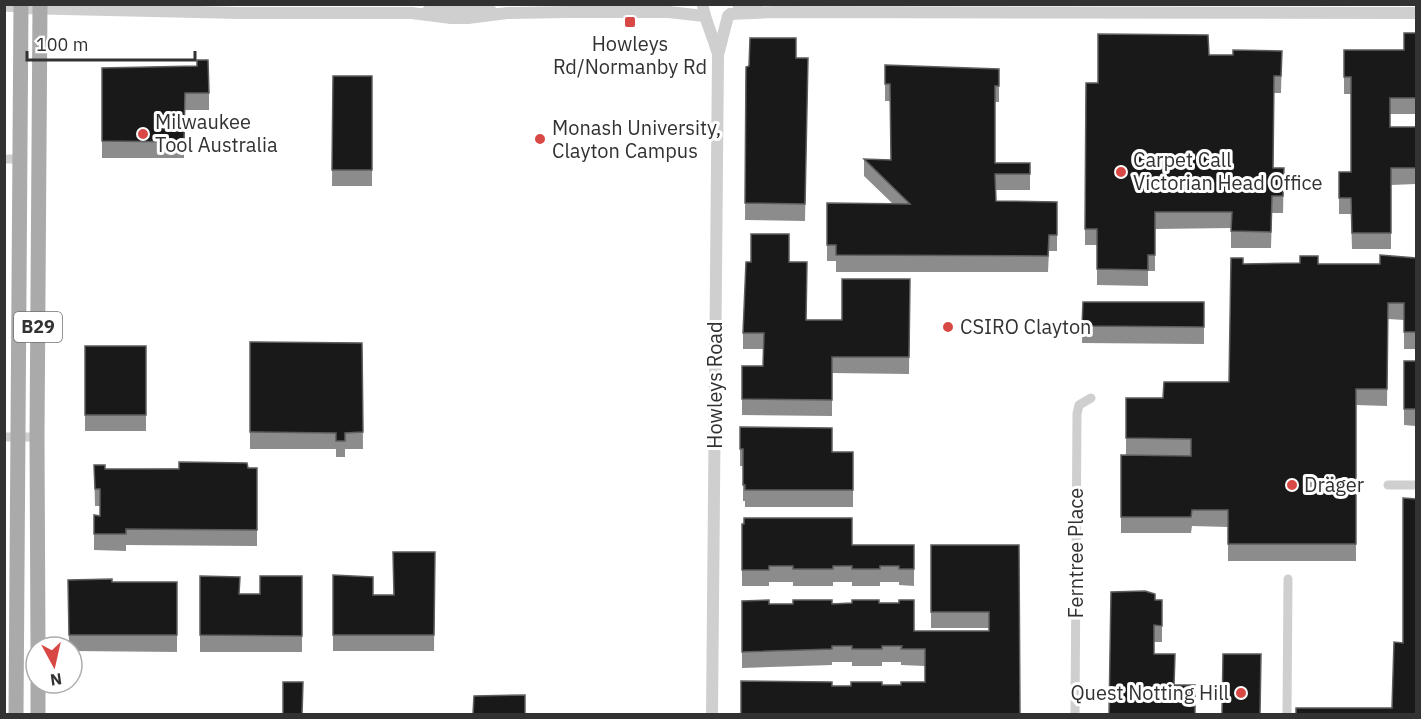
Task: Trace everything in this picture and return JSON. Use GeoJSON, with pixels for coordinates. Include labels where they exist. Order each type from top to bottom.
{"type":"FeatureCollection","features":[{"type":"Feature","properties":{"kind":"main road","name":"B29"},"geometry":{"type":"LineString","coordinates":[[16,714],[11,437],[12,159],[21,6]]}},
{"type":"Feature","properties":{"kind":"main road","name":"B29"},"geometry":{"type":"LineString","coordinates":[[38,635],[40,6]]}},
{"type":"Feature","properties":{"kind":"main road"},"geometry":{"type":"LineString","coordinates":[[38,695],[38,714]]}},
{"type":"Feature","properties":{"kind":"street"},"geometry":{"type":"LineString","coordinates":[[669,12],[689,4]]}},
{"type":"Feature","properties":{"kind":"street"},"geometry":{"type":"LineString","coordinates":[[738,4],[774,12]]}},
{"type":"Feature","properties":{"kind":"street"},"geometry":{"type":"LineString","coordinates":[[4,7],[133,7],[239,13],[412,13],[451,7],[468,7],[507,13],[669,12],[705,14],[716,23],[721,22],[729,12],[1416,13]]}},
{"type":"Feature","properties":{"kind":"street","name":"Howleys Road"},"geometry":{"type":"LineString","coordinates":[[712,714],[718,55],[729,12]]}},
{"type":"Feature","properties":{"kind":"street","name":"Howleys Road"},"geometry":{"type":"LineString","coordinates":[[705,14],[718,55]]}},
{"type":"Feature","properties":{"kind":"street","name":"Ferntree Place"},"geometry":{"type":"LineString","coordinates":[[1075,714],[1077,414],[1079,405],[1091,398]]}},
{"type":"Feature","properties":{"kind":"street"},"geometry":{"type":"LineString","coordinates":[[11,437],[37,437]]}},
{"type":"Feature","properties":{"kind":"street"},"geometry":{"type":"LineString","coordinates":[[1388,485],[1416,485]]}},
{"type":"Feature","properties":{"kind":"street"},"geometry":{"type":"LineString","coordinates":[[1287,714],[1288,579]]}},
{"type":"Feature","properties":{"kind":"building"},"geometry":{"type":"Polygon","coordinates":[[[1404,33],[1416,33],[1416,98],[1390,98],[1390,127],[1416,127],[1416,168],[1391,168],[1391,233],[1352,233],[1351,198],[1339,198],[1339,172],[1351,172],[1351,77],[1344,77],[1344,50],[1404,50],[1404,33]]]}},
{"type":"Feature","properties":{"kind":"building"},"geometry":{"type":"Polygon","coordinates":[[[1098,34],[1208,35],[1209,55],[1233,55],[1233,50],[1282,51],[1281,76],[1274,76],[1273,168],[1284,168],[1283,196],[1272,196],[1271,232],[1231,231],[1232,212],[1155,212],[1155,255],[1148,255],[1148,270],[1097,269],[1097,229],[1085,229],[1086,83],[1098,83],[1098,34]]]}},
{"type":"Feature","properties":{"kind":"building"},"geometry":{"type":"Polygon","coordinates":[[[750,38],[796,38],[796,58],[808,58],[805,204],[745,203],[746,67],[749,66],[750,38]]]}},
{"type":"Feature","properties":{"kind":"building","name":"Milwaukee Tool Australia"},"geometry":{"type":"Polygon","coordinates":[[[197,60],[208,60],[209,93],[185,93],[184,142],[102,141],[102,68],[197,66],[197,60]]]}},
{"type":"Feature","properties":{"kind":"building"},"geometry":{"type":"Polygon","coordinates":[[[885,65],[999,69],[999,86],[995,86],[995,163],[1030,163],[1030,174],[995,174],[996,201],[1057,202],[1057,235],[1049,235],[1048,256],[836,255],[836,245],[827,245],[827,203],[910,204],[864,159],[891,160],[890,84],[885,84],[885,65]]]}},
{"type":"Feature","properties":{"kind":"building"},"geometry":{"type":"Polygon","coordinates":[[[333,76],[372,76],[372,170],[332,170],[333,76]]]}},
{"type":"Feature","properties":{"kind":"building"},"geometry":{"type":"Polygon","coordinates":[[[751,234],[789,234],[789,262],[807,262],[806,320],[842,320],[842,279],[910,279],[909,357],[832,357],[832,400],[742,399],[742,366],[763,366],[764,333],[743,333],[746,262],[751,262],[751,234]]]}},
{"type":"Feature","properties":{"kind":"building"},"geometry":{"type":"Polygon","coordinates":[[[1380,255],[1416,258],[1416,332],[1404,332],[1404,303],[1388,303],[1387,389],[1356,389],[1356,544],[1228,544],[1228,510],[1192,510],[1191,517],[1121,517],[1121,455],[1191,456],[1191,439],[1126,438],[1126,398],[1163,398],[1164,382],[1229,382],[1231,258],[1243,258],[1243,264],[1300,263],[1300,256],[1318,256],[1318,264],[1380,264],[1380,255]]]}},
{"type":"Feature","properties":{"kind":"building"},"geometry":{"type":"Polygon","coordinates":[[[1083,302],[1204,302],[1204,327],[1082,326],[1083,302]]]}},
{"type":"Feature","properties":{"kind":"building"},"geometry":{"type":"Polygon","coordinates":[[[250,342],[362,343],[363,432],[345,433],[345,441],[336,441],[336,433],[250,432],[250,342]]]}},
{"type":"Feature","properties":{"kind":"building"},"geometry":{"type":"Polygon","coordinates":[[[85,346],[146,346],[146,415],[85,415],[85,346]]]}},
{"type":"Feature","properties":{"kind":"building"},"geometry":{"type":"Polygon","coordinates":[[[1404,361],[1416,361],[1416,409],[1404,409],[1404,361]]]}},
{"type":"Feature","properties":{"kind":"building"},"geometry":{"type":"Polygon","coordinates":[[[740,427],[832,428],[832,452],[853,452],[853,490],[745,490],[740,427]]]}},
{"type":"Feature","properties":{"kind":"building"},"geometry":{"type":"Polygon","coordinates":[[[179,462],[247,463],[248,468],[257,468],[257,530],[126,529],[126,534],[94,534],[94,515],[100,516],[100,489],[95,489],[94,465],[105,465],[105,469],[179,469],[179,462]]]}},
{"type":"Feature","properties":{"kind":"building"},"geometry":{"type":"Polygon","coordinates":[[[1403,498],[1416,499],[1416,714],[1296,714],[1296,708],[1392,708],[1394,642],[1403,643],[1403,498]]]}},
{"type":"Feature","properties":{"kind":"building"},"geometry":{"type":"Polygon","coordinates":[[[744,518],[852,518],[852,545],[914,545],[914,569],[899,569],[899,566],[880,566],[880,569],[833,566],[833,569],[793,569],[793,566],[769,566],[769,570],[742,570],[744,518]]]}},
{"type":"Feature","properties":{"kind":"building"},"geometry":{"type":"Polygon","coordinates":[[[931,545],[1019,545],[1020,714],[741,714],[741,681],[832,682],[832,686],[851,686],[851,682],[882,682],[882,685],[901,685],[901,682],[925,682],[925,649],[882,646],[882,649],[852,649],[852,646],[832,646],[832,649],[742,652],[742,601],[769,600],[769,604],[793,604],[793,600],[832,600],[832,604],[852,603],[852,600],[899,603],[899,600],[914,600],[914,631],[989,631],[989,612],[931,612],[931,545]]]}},
{"type":"Feature","properties":{"kind":"building"},"geometry":{"type":"Polygon","coordinates":[[[393,552],[435,552],[434,635],[333,635],[333,575],[373,577],[373,595],[394,595],[393,552]]]}},
{"type":"Feature","properties":{"kind":"building"},"geometry":{"type":"Polygon","coordinates":[[[200,576],[240,577],[239,594],[260,594],[260,576],[302,576],[302,636],[200,635],[200,576]]]}},
{"type":"Feature","properties":{"kind":"building"},"geometry":{"type":"Polygon","coordinates":[[[112,579],[112,582],[177,582],[177,635],[69,635],[68,580],[112,579]]]}},
{"type":"Feature","properties":{"kind":"building"},"geometry":{"type":"Polygon","coordinates":[[[1145,591],[1155,594],[1155,600],[1162,600],[1162,626],[1154,625],[1154,654],[1175,654],[1174,685],[1195,685],[1195,714],[1109,714],[1111,592],[1145,591]]]}},
{"type":"Feature","properties":{"kind":"building","name":"Quest Notting Hill"},"geometry":{"type":"Polygon","coordinates":[[[1223,654],[1261,654],[1260,714],[1222,714],[1223,654]]]}},
{"type":"Feature","properties":{"kind":"building"},"geometry":{"type":"Polygon","coordinates":[[[283,682],[303,682],[302,714],[283,714],[283,682]]]}},
{"type":"Feature","properties":{"kind":"building"},"geometry":{"type":"Polygon","coordinates":[[[525,695],[525,714],[473,714],[474,696],[525,695]]]}},
{"type":"Feature","properties":{"kind":"place","name":"Howleys Rd/Normanby Rd"},"geometry":{"type":"Point","coordinates":[630,22]}},
{"type":"Feature","properties":{"kind":"place","name":"Milwaukee Tool Australia"},"geometry":{"type":"Point","coordinates":[143,134]}},
{"type":"Feature","properties":{"kind":"place","name":"Monash University, Clayton Campus"},"geometry":{"type":"Point","coordinates":[540,139]}},
{"type":"Feature","properties":{"kind":"place","name":"Carpet Call Victorian Head Office"},"geometry":{"type":"Point","coordinates":[1121,172]}},
{"type":"Feature","properties":{"kind":"place","name":"CSIRO Clayton"},"geometry":{"type":"Point","coordinates":[948,327]}},
{"type":"Feature","properties":{"kind":"place","name":"Dräger"},"geometry":{"type":"Point","coordinates":[1292,485]}},
{"type":"Feature","properties":{"kind":"place","name":"Quest Notting Hill"},"geometry":{"type":"Point","coordinates":[1241,693]}}]}
